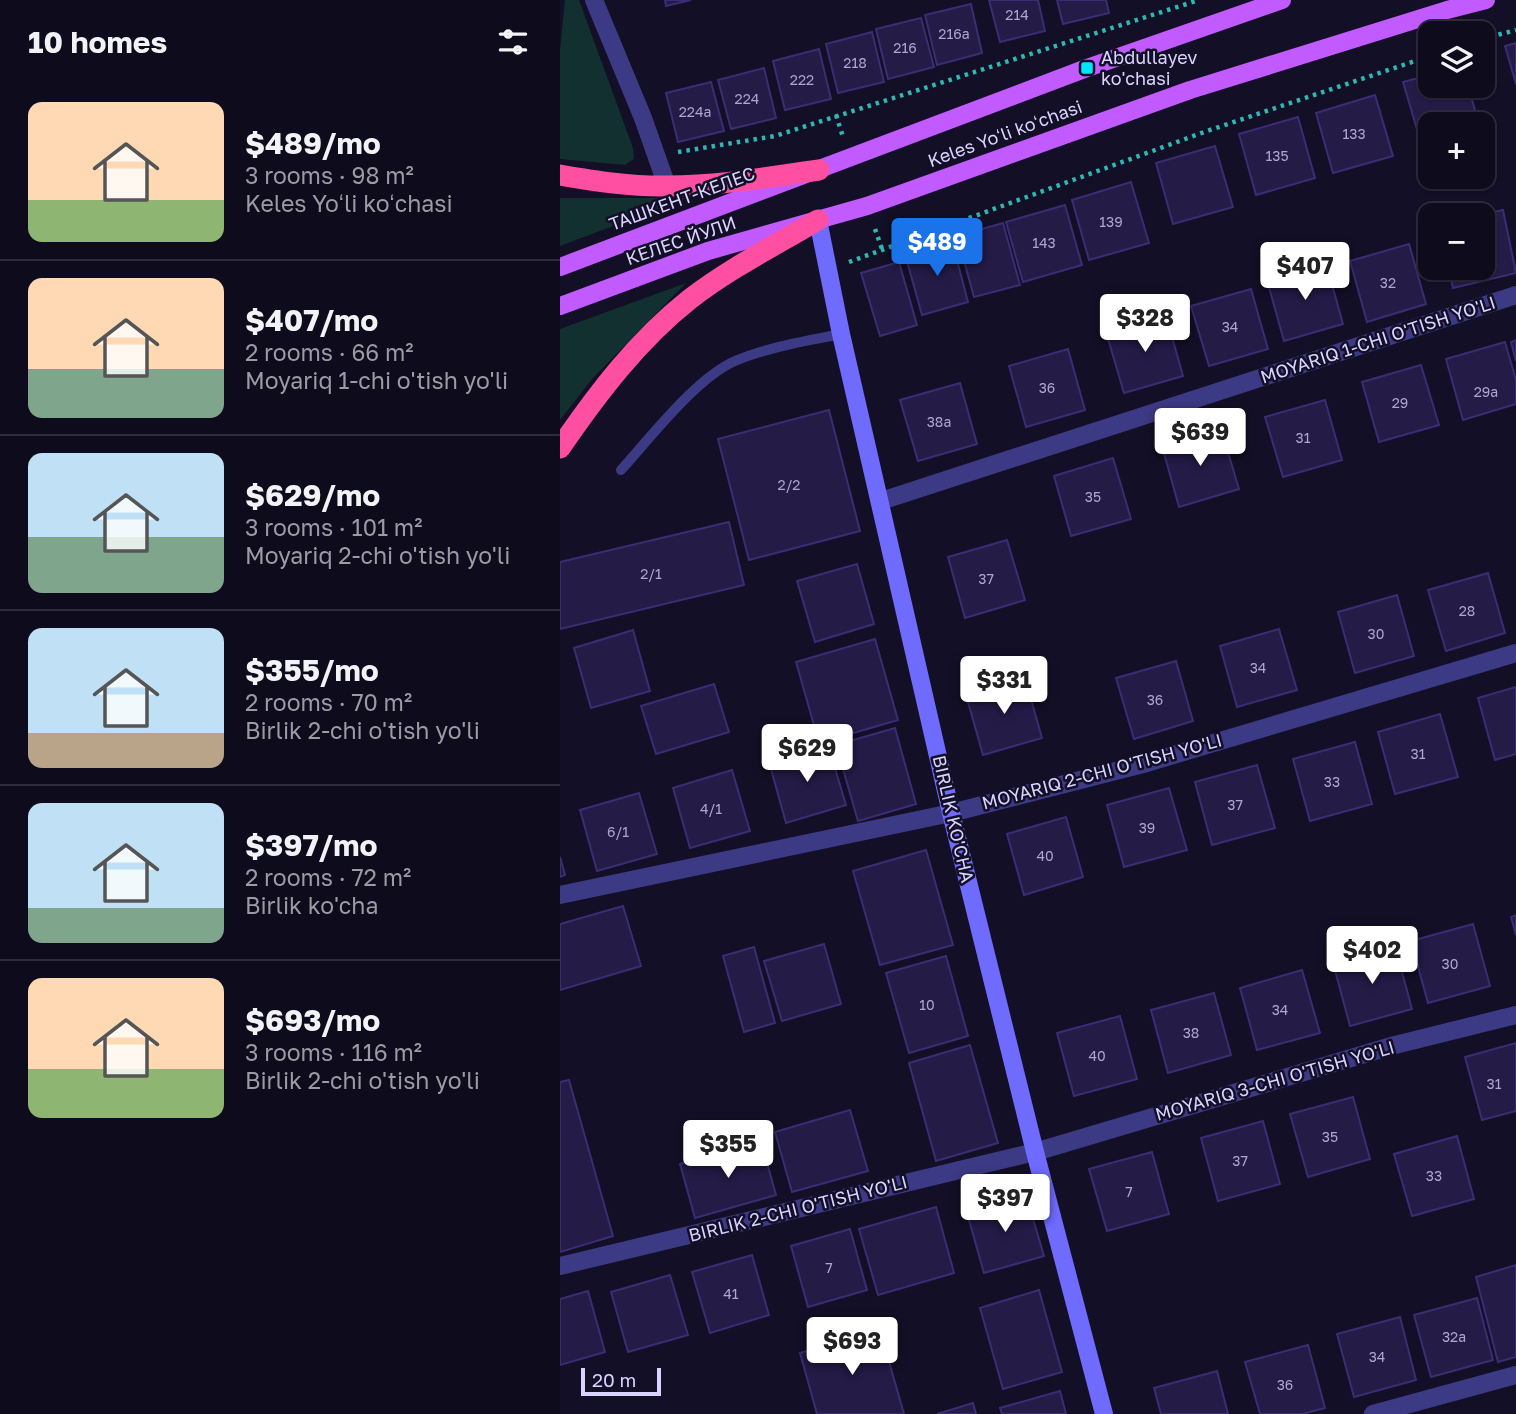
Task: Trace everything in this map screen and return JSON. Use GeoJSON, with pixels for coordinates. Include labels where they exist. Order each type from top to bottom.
{"type":"FeatureCollection","features":[{"type":"Feature","properties":{"kind":"highway"},"geometry":{"type":"LineString","coordinates":[[560,175],[594,181],[667,186],[731,182],[819,170]]}},
{"type":"Feature","properties":{"kind":"highway"},"geometry":{"type":"LineString","coordinates":[[560,448],[584,413],[636,349],[690,299],[818,219]]}},
{"type":"Feature","properties":{"kind":"main road","name":"Keles Yoʻli koʻchasi"},"geometry":{"type":"LineString","coordinates":[[819,170],[1087,68],[1282,0]]}},
{"type":"Feature","properties":{"kind":"main road","name":"Keles Yoʻli koʻchasi"},"geometry":{"type":"LineString","coordinates":[[818,219],[867,206],[1191,89],[1444,5],[1486,0]]}},
{"type":"Feature","properties":{"kind":"main road","name":"ТАШКЕНТ-КЕЛЕС"},"geometry":{"type":"LineString","coordinates":[[560,267],[819,170]]}},
{"type":"Feature","properties":{"kind":"main road","name":"КЕЛЕС ЙУЛИ"},"geometry":{"type":"LineString","coordinates":[[560,306],[708,251],[818,219]]}},
{"type":"Feature","properties":{"kind":"street"},"geometry":{"type":"LineString","coordinates":[[594,0],[643,118],[667,186]]}},
{"type":"Feature","properties":{"kind":"street","name":"BIRLIK KO'CHA"},"geometry":{"type":"LineString","coordinates":[[818,219],[841,334],[951,813],[1035,1152],[1104,1414]]}},
{"type":"Feature","properties":{"kind":"street","name":"MOYARIQ 1-CHI O'TISH YO'LI"},"geometry":{"type":"LineString","coordinates":[[881,501],[1516,295]]}},
{"type":"Feature","properties":{"kind":"street","name":"MOYARIQ 2-CHI O'TISH YO'LI"},"geometry":{"type":"LineString","coordinates":[[560,895],[951,813],[1143,764],[1516,653]]}},
{"type":"Feature","properties":{"kind":"street","name":"MOYARIQ 3-CHI O'TISH YO'LI"},"geometry":{"type":"LineString","coordinates":[[1035,1152],[1395,1045],[1516,1015]]}},
{"type":"Feature","properties":{"kind":"street","name":"BIRLIK 2-CHI O'TISH YO'LI"},"geometry":{"type":"LineString","coordinates":[[560,1266],[1035,1152]]}},
{"type":"Feature","properties":{"kind":"street"},"geometry":{"type":"LineString","coordinates":[[1373,1414],[1516,1375]]}},
{"type":"Feature","properties":{"kind":"lane"},"geometry":{"type":"LineString","coordinates":[[621,470],[695,389],[734,361],[779,347],[841,334]]}},
{"type":"Feature","properties":{"kind":"path"},"geometry":{"type":"LineString","coordinates":[[656,156],[775,135],[1199,0]]}},
{"type":"Feature","properties":{"kind":"path"},"geometry":{"type":"LineString","coordinates":[[1495,36],[1516,30]]}},
{"type":"Feature","properties":{"kind":"path"},"geometry":{"type":"LineString","coordinates":[[828,270],[1207,131],[1418,60]]}},
{"type":"Feature","properties":{"kind":"path"},"geometry":{"type":"LineString","coordinates":[[836,115],[843,137]]}},
{"type":"Feature","properties":{"kind":"path"},"geometry":{"type":"LineString","coordinates":[[875,229],[882,249]]}},
{"type":"Feature","properties":{"kind":"green space"},"geometry":{"type":"Polygon","coordinates":[[[565,0],[579,0],[633,148],[634,159],[625,165],[560,159],[560,50],[565,0]]]}},
{"type":"Feature","properties":{"kind":"green space"},"geometry":{"type":"Polygon","coordinates":[[[560,198],[688,198],[560,246],[560,198]]]}},
{"type":"Feature","properties":{"kind":"green space"},"geometry":{"type":"Polygon","coordinates":[[[686,283],[592,379],[560,420],[560,329],[686,283]]]}},
{"type":"Feature","properties":{"kind":"building"},"geometry":{"type":"Polygon","coordinates":[[[665,0],[691,0],[666,6],[665,0]]]}},
{"type":"Feature","properties":{"kind":"building"},"geometry":{"type":"Polygon","coordinates":[[[989,0],[1038,0],[1045,31],[1000,42],[989,0]]]}},
{"type":"Feature","properties":{"kind":"building"},"geometry":{"type":"Polygon","coordinates":[[[1057,0],[1106,0],[1109,13],[1063,24],[1057,0]]]}},
{"type":"Feature","properties":{"kind":"building"},"geometry":{"type":"Polygon","coordinates":[[[971,4],[982,53],[937,65],[925,15],[971,4]]]}},
{"type":"Feature","properties":{"kind":"building"},"geometry":{"type":"Polygon","coordinates":[[[921,18],[934,67],[888,79],[876,29],[921,18]]]}},
{"type":"Feature","properties":{"kind":"building"},"geometry":{"type":"Polygon","coordinates":[[[872,32],[884,82],[838,93],[826,44],[872,32]]]}},
{"type":"Feature","properties":{"kind":"building"},"geometry":{"type":"Polygon","coordinates":[[[1516,43],[1516,84],[1505,46],[1516,43]]]}},
{"type":"Feature","properties":{"kind":"building"},"geometry":{"type":"Polygon","coordinates":[[[819,49],[831,99],[785,110],[773,61],[819,49]]]}},
{"type":"Feature","properties":{"kind":"building"},"geometry":{"type":"Polygon","coordinates":[[[764,68],[776,118],[731,129],[718,80],[764,68]]]}},
{"type":"Feature","properties":{"kind":"building"},"geometry":{"type":"Polygon","coordinates":[[[1418,78],[1418,98],[1471,98],[1476,112],[1418,112],[1418,133],[1403,82],[1418,78]]]}},
{"type":"Feature","properties":{"kind":"building"},"geometry":{"type":"Polygon","coordinates":[[[711,82],[724,131],[678,142],[666,93],[711,82]]]}},
{"type":"Feature","properties":{"kind":"building"},"geometry":{"type":"Polygon","coordinates":[[[1375,95],[1393,156],[1333,173],[1316,113],[1375,95]]]}},
{"type":"Feature","properties":{"kind":"building"},"geometry":{"type":"Polygon","coordinates":[[[1298,117],[1315,178],[1256,195],[1239,134],[1298,117]]]}},
{"type":"Feature","properties":{"kind":"building"},"geometry":{"type":"Polygon","coordinates":[[[1215,146],[1233,207],[1173,224],[1156,163],[1215,146]]]}},
{"type":"Feature","properties":{"kind":"building"},"geometry":{"type":"Polygon","coordinates":[[[1131,182],[1149,243],[1089,260],[1072,200],[1131,182]]]}},
{"type":"Feature","properties":{"kind":"building"},"geometry":{"type":"Polygon","coordinates":[[[1065,205],[1082,265],[1023,282],[1006,222],[1065,205]]]}},
{"type":"Feature","properties":{"kind":"building"},"geometry":{"type":"Polygon","coordinates":[[[1503,210],[1516,273],[1495,278],[1495,212],[1503,210]]]}},
{"type":"Feature","properties":{"kind":"building"},"geometry":{"type":"Polygon","coordinates":[[[1003,223],[1020,285],[974,297],[957,236],[1003,223]]]}},
{"type":"Feature","properties":{"kind":"building"},"geometry":{"type":"Polygon","coordinates":[[[952,241],[968,302],[922,315],[905,254],[952,241]]]}},
{"type":"Feature","properties":{"kind":"building"},"geometry":{"type":"Polygon","coordinates":[[[1409,244],[1426,304],[1367,322],[1350,261],[1409,244]]]}},
{"type":"Feature","properties":{"kind":"building"},"geometry":{"type":"Polygon","coordinates":[[[899,262],[917,325],[880,336],[861,273],[899,262]]]}},
{"type":"Feature","properties":{"kind":"building"},"geometry":{"type":"Polygon","coordinates":[[[1326,263],[1343,324],[1284,341],[1267,280],[1326,263]]]}},
{"type":"Feature","properties":{"kind":"building"},"geometry":{"type":"Polygon","coordinates":[[[1451,280],[1487,280],[1453,288],[1451,280]]]}},
{"type":"Feature","properties":{"kind":"building"},"geometry":{"type":"Polygon","coordinates":[[[1251,289],[1268,349],[1209,366],[1191,306],[1251,289]]]}},
{"type":"Feature","properties":{"kind":"building"},"geometry":{"type":"Polygon","coordinates":[[[1166,315],[1183,376],[1124,393],[1106,332],[1166,315]]]}},
{"type":"Feature","properties":{"kind":"building"},"geometry":{"type":"Polygon","coordinates":[[[1516,340],[1516,361],[1511,342],[1516,340]]]}},
{"type":"Feature","properties":{"kind":"building"},"geometry":{"type":"Polygon","coordinates":[[[1505,342],[1516,380],[1516,404],[1463,420],[1446,359],[1505,342]]]}},
{"type":"Feature","properties":{"kind":"building"},"geometry":{"type":"Polygon","coordinates":[[[1068,349],[1085,410],[1026,427],[1009,366],[1068,349]]]}},
{"type":"Feature","properties":{"kind":"building"},"geometry":{"type":"Polygon","coordinates":[[[1421,365],[1439,425],[1379,442],[1362,382],[1421,365]]]}},
{"type":"Feature","properties":{"kind":"building"},"geometry":{"type":"Polygon","coordinates":[[[960,383],[977,444],[918,461],[900,400],[960,383]]]}},
{"type":"Feature","properties":{"kind":"building"},"geometry":{"type":"Polygon","coordinates":[[[1325,400],[1342,460],[1283,477],[1265,417],[1325,400]]]}},
{"type":"Feature","properties":{"kind":"building"},"geometry":{"type":"Polygon","coordinates":[[[829,410],[860,531],[749,560],[718,439],[829,410]]]}},
{"type":"Feature","properties":{"kind":"building"},"geometry":{"type":"Polygon","coordinates":[[[1221,429],[1239,489],[1179,507],[1162,446],[1221,429]]]}},
{"type":"Feature","properties":{"kind":"building"},"geometry":{"type":"Polygon","coordinates":[[[1113,458],[1131,519],[1071,536],[1054,476],[1113,458]]]}},
{"type":"Feature","properties":{"kind":"building"},"geometry":{"type":"Polygon","coordinates":[[[729,522],[744,585],[560,629],[560,562],[729,522]]]}},
{"type":"Feature","properties":{"kind":"building"},"geometry":{"type":"Polygon","coordinates":[[[1007,540],[1025,600],[965,618],[948,557],[1007,540]]]}},
{"type":"Feature","properties":{"kind":"building"},"geometry":{"type":"Polygon","coordinates":[[[857,564],[874,624],[815,642],[797,581],[857,564]]]}},
{"type":"Feature","properties":{"kind":"building"},"geometry":{"type":"Polygon","coordinates":[[[1488,573],[1505,633],[1446,651],[1428,590],[1488,573]]]}},
{"type":"Feature","properties":{"kind":"building"},"geometry":{"type":"Polygon","coordinates":[[[1397,595],[1414,656],[1355,673],[1338,612],[1397,595]]]}},
{"type":"Feature","properties":{"kind":"building"},"geometry":{"type":"Polygon","coordinates":[[[1279,629],[1297,690],[1237,707],[1220,646],[1279,629]]]}},
{"type":"Feature","properties":{"kind":"building"},"geometry":{"type":"Polygon","coordinates":[[[633,630],[650,691],[591,708],[574,648],[633,630]]]}},
{"type":"Feature","properties":{"kind":"building"},"geometry":{"type":"Polygon","coordinates":[[[875,639],[898,720],[819,743],[796,662],[875,639]]]}},
{"type":"Feature","properties":{"kind":"building"},"geometry":{"type":"Polygon","coordinates":[[[1176,661],[1193,721],[1134,739],[1116,678],[1176,661]]]}},
{"type":"Feature","properties":{"kind":"building"},"geometry":{"type":"Polygon","coordinates":[[[1025,678],[1042,738],[983,755],[966,695],[1025,678]]]}},
{"type":"Feature","properties":{"kind":"building"},"geometry":{"type":"Polygon","coordinates":[[[714,684],[729,732],[656,754],[641,706],[714,684]]]}},
{"type":"Feature","properties":{"kind":"building"},"geometry":{"type":"Polygon","coordinates":[[[1516,687],[1516,754],[1495,760],[1478,698],[1516,687]]]}},
{"type":"Feature","properties":{"kind":"building"},"geometry":{"type":"Polygon","coordinates":[[[1440,714],[1458,777],[1395,794],[1378,732],[1440,714]]]}},
{"type":"Feature","properties":{"kind":"building"},"geometry":{"type":"Polygon","coordinates":[[[895,728],[916,804],[858,821],[836,745],[895,728]]]}},
{"type":"Feature","properties":{"kind":"building"},"geometry":{"type":"Polygon","coordinates":[[[1355,742],[1372,804],[1310,821],[1293,759],[1355,742]]]}},
{"type":"Feature","properties":{"kind":"building"},"geometry":{"type":"Polygon","coordinates":[[[828,745],[846,805],[786,823],[769,762],[828,745]]]}},
{"type":"Feature","properties":{"kind":"building"},"geometry":{"type":"Polygon","coordinates":[[[1257,765],[1275,828],[1212,845],[1195,782],[1257,765]]]}},
{"type":"Feature","properties":{"kind":"building"},"geometry":{"type":"Polygon","coordinates":[[[732,770],[750,831],[690,848],[673,788],[732,770]]]}},
{"type":"Feature","properties":{"kind":"building"},"geometry":{"type":"Polygon","coordinates":[[[1169,788],[1187,850],[1124,867],[1107,805],[1169,788]]]}},
{"type":"Feature","properties":{"kind":"building"},"geometry":{"type":"Polygon","coordinates":[[[639,793],[657,854],[597,871],[580,810],[639,793]]]}},
{"type":"Feature","properties":{"kind":"building"},"geometry":{"type":"Polygon","coordinates":[[[1066,817],[1083,877],[1024,895],[1007,834],[1066,817]]]}},
{"type":"Feature","properties":{"kind":"building"},"geometry":{"type":"Polygon","coordinates":[[[926,850],[953,945],[880,965],[853,871],[926,850]]]}},
{"type":"Feature","properties":{"kind":"building"},"geometry":{"type":"Polygon","coordinates":[[[560,857],[565,875],[560,877],[560,857]]]}},
{"type":"Feature","properties":{"kind":"building"},"geometry":{"type":"Polygon","coordinates":[[[623,906],[641,966],[560,990],[560,924],[623,906]]]}},
{"type":"Feature","properties":{"kind":"building"},"geometry":{"type":"Polygon","coordinates":[[[1516,915],[1516,935],[1511,917],[1516,915]]]}},
{"type":"Feature","properties":{"kind":"building"},"geometry":{"type":"Polygon","coordinates":[[[1473,924],[1490,986],[1428,1003],[1411,941],[1473,924]]]}},
{"type":"Feature","properties":{"kind":"building"},"geometry":{"type":"Polygon","coordinates":[[[824,944],[841,1004],[782,1021],[764,961],[824,944]]]}},
{"type":"Feature","properties":{"kind":"building"},"geometry":{"type":"Polygon","coordinates":[[[1395,946],[1412,1009],[1350,1026],[1333,963],[1395,946]]]}},
{"type":"Feature","properties":{"kind":"building"},"geometry":{"type":"Polygon","coordinates":[[[754,947],[775,1023],[744,1032],[723,956],[754,947]]]}},
{"type":"Feature","properties":{"kind":"building"},"geometry":{"type":"Polygon","coordinates":[[[946,956],[968,1036],[909,1053],[886,973],[946,956]]]}},
{"type":"Feature","properties":{"kind":"building"},"geometry":{"type":"Polygon","coordinates":[[[1302,970],[1320,1033],[1257,1050],[1240,988],[1302,970]]]}},
{"type":"Feature","properties":{"kind":"building"},"geometry":{"type":"Polygon","coordinates":[[[1214,993],[1231,1055],[1168,1073],[1151,1010],[1214,993]]]}},
{"type":"Feature","properties":{"kind":"building"},"geometry":{"type":"Polygon","coordinates":[[[1120,1016],[1137,1079],[1074,1096],[1057,1033],[1120,1016]]]}},
{"type":"Feature","properties":{"kind":"building"},"geometry":{"type":"Polygon","coordinates":[[[1516,1043],[1516,1111],[1482,1120],[1465,1057],[1516,1043]]]}},
{"type":"Feature","properties":{"kind":"building"},"geometry":{"type":"Polygon","coordinates":[[[970,1045],[998,1143],[936,1161],[909,1063],[970,1045]]]}},
{"type":"Feature","properties":{"kind":"building"},"geometry":{"type":"Polygon","coordinates":[[[569,1080],[613,1236],[560,1252],[560,1082],[569,1080]]]}},
{"type":"Feature","properties":{"kind":"building"},"geometry":{"type":"Polygon","coordinates":[[[1353,1097],[1370,1159],[1308,1177],[1290,1114],[1353,1097]]]}},
{"type":"Feature","properties":{"kind":"building"},"geometry":{"type":"Polygon","coordinates":[[[850,1110],[868,1171],[792,1192],[775,1132],[850,1110]]]}},
{"type":"Feature","properties":{"kind":"building"},"geometry":{"type":"Polygon","coordinates":[[[1263,1121],[1280,1184],[1218,1201],[1201,1138],[1263,1121]]]}},
{"type":"Feature","properties":{"kind":"building"},"geometry":{"type":"Polygon","coordinates":[[[1457,1136],[1474,1199],[1412,1216],[1394,1154],[1457,1136]]]}},
{"type":"Feature","properties":{"kind":"building"},"geometry":{"type":"Polygon","coordinates":[[[761,1141],[776,1195],[695,1218],[680,1164],[761,1141]]]}},
{"type":"Feature","properties":{"kind":"building"},"geometry":{"type":"Polygon","coordinates":[[[1152,1152],[1169,1214],[1107,1231],[1089,1169],[1152,1152]]]}},
{"type":"Feature","properties":{"kind":"building"},"geometry":{"type":"Polygon","coordinates":[[[1026,1195],[1044,1256],[984,1273],[967,1213],[1026,1195]]]}},
{"type":"Feature","properties":{"kind":"building"},"geometry":{"type":"Polygon","coordinates":[[[936,1207],[954,1273],[878,1295],[859,1229],[936,1207]]]}},
{"type":"Feature","properties":{"kind":"building"},"geometry":{"type":"Polygon","coordinates":[[[850,1229],[867,1290],[808,1307],[791,1246],[850,1229]]]}},
{"type":"Feature","properties":{"kind":"building"},"geometry":{"type":"Polygon","coordinates":[[[752,1255],[769,1315],[710,1333],[692,1272],[752,1255]]]}},
{"type":"Feature","properties":{"kind":"building"},"geometry":{"type":"Polygon","coordinates":[[[1516,1265],[1516,1357],[1498,1362],[1476,1277],[1516,1265]]]}},
{"type":"Feature","properties":{"kind":"building"},"geometry":{"type":"Polygon","coordinates":[[[670,1275],[688,1335],[628,1352],[611,1292],[670,1275]]]}},
{"type":"Feature","properties":{"kind":"building"},"geometry":{"type":"Polygon","coordinates":[[[1039,1290],[1062,1372],[1003,1389],[980,1308],[1039,1290]]]}},
{"type":"Feature","properties":{"kind":"building"},"geometry":{"type":"Polygon","coordinates":[[[588,1291],[605,1352],[560,1365],[560,1299],[588,1291]]]}},
{"type":"Feature","properties":{"kind":"building"},"geometry":{"type":"Polygon","coordinates":[[[1477,1298],[1493,1360],[1431,1377],[1414,1315],[1477,1298]]]}},
{"type":"Feature","properties":{"kind":"building"},"geometry":{"type":"Polygon","coordinates":[[[1400,1317],[1416,1380],[1354,1397],[1337,1334],[1400,1317]]]}},
{"type":"Feature","properties":{"kind":"building"},"geometry":{"type":"Polygon","coordinates":[[[880,1330],[904,1414],[817,1414],[800,1353],[880,1330]]]}},
{"type":"Feature","properties":{"kind":"building"},"geometry":{"type":"Polygon","coordinates":[[[1308,1345],[1325,1408],[1302,1414],[1260,1414],[1245,1362],[1308,1345]]]}},
{"type":"Feature","properties":{"kind":"building"},"geometry":{"type":"Polygon","coordinates":[[[1217,1371],[1228,1414],[1161,1414],[1154,1388],[1217,1371]]]}},
{"type":"Feature","properties":{"kind":"building"},"geometry":{"type":"Polygon","coordinates":[[[1060,1391],[1066,1414],[1002,1414],[1000,1408],[1060,1391]]]}},
{"type":"Feature","properties":{"kind":"building"},"geometry":{"type":"Polygon","coordinates":[[[973,1403],[976,1414],[937,1414],[973,1403]]]}},
{"type":"Feature","properties":{"kind":"place","name":"Abdullayev ko'chasi"},"geometry":{"type":"Point","coordinates":[1087,68]}}]}
